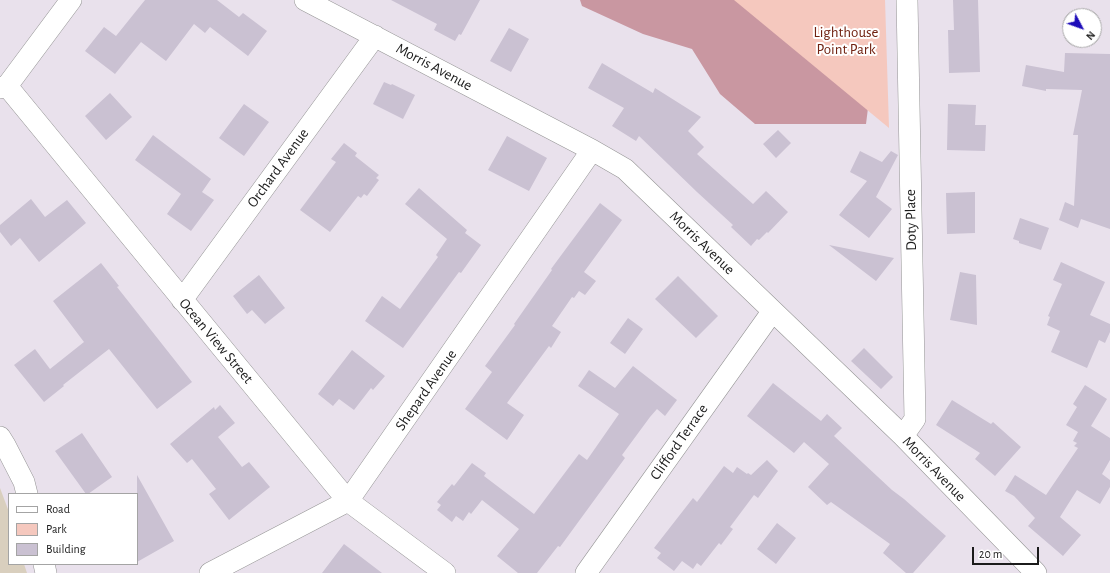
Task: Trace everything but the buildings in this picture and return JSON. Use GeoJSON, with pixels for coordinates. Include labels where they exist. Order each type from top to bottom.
{"type":"FeatureCollection","features":[{"type":"Feature","properties":{"kind":"street"},"geometry":{"type":"LineString","coordinates":[[3,87],[71,0]]}},
{"type":"Feature","properties":{"kind":"street","name":"Morris Avenue"},"geometry":{"type":"LineString","coordinates":[[305,0],[592,150],[625,169],[902,436],[1036,573]]}},
{"type":"Feature","properties":{"kind":"street","name":"Doty Place"},"geometry":{"type":"LineString","coordinates":[[902,436],[915,419],[907,0]]}},
{"type":"Feature","properties":{"kind":"street","name":"Orchard Avenue"},"geometry":{"type":"LineString","coordinates":[[182,300],[375,36]]}},
{"type":"Feature","properties":{"kind":"street","name":"Ocean View Street"},"geometry":{"type":"LineString","coordinates":[[3,87],[348,501],[445,573]]}},
{"type":"Feature","properties":{"kind":"street","name":"Shepard Avenue"},"geometry":{"type":"LineString","coordinates":[[210,573],[348,501],[592,150]]}},
{"type":"Feature","properties":{"kind":"street","name":"Clifford Terrace"},"geometry":{"type":"LineString","coordinates":[[586,573],[772,312]]}},
{"type":"Feature","properties":{"kind":"street"},"geometry":{"type":"LineString","coordinates":[[0,437],[24,482],[27,493]]}},
{"type":"Feature","properties":{"kind":"green space"},"geometry":{"type":"Polygon","coordinates":[[[580,0],[870,0],[872,76],[866,124],[755,124],[720,94],[692,49],[643,34],[582,6],[580,0]]]}},
{"type":"Feature","properties":{"kind":"green space","name":"Lighthouse Point Park"},"geometry":{"type":"Polygon","coordinates":[[[734,0],[885,0],[889,128],[734,0]]]}},
{"type":"Feature","properties":{"kind":"shaded area"},"geometry":{"type":"Polygon","coordinates":[[[0,488],[8,509],[8,565],[24,565],[27,573],[0,573],[0,488]]]}}]}
